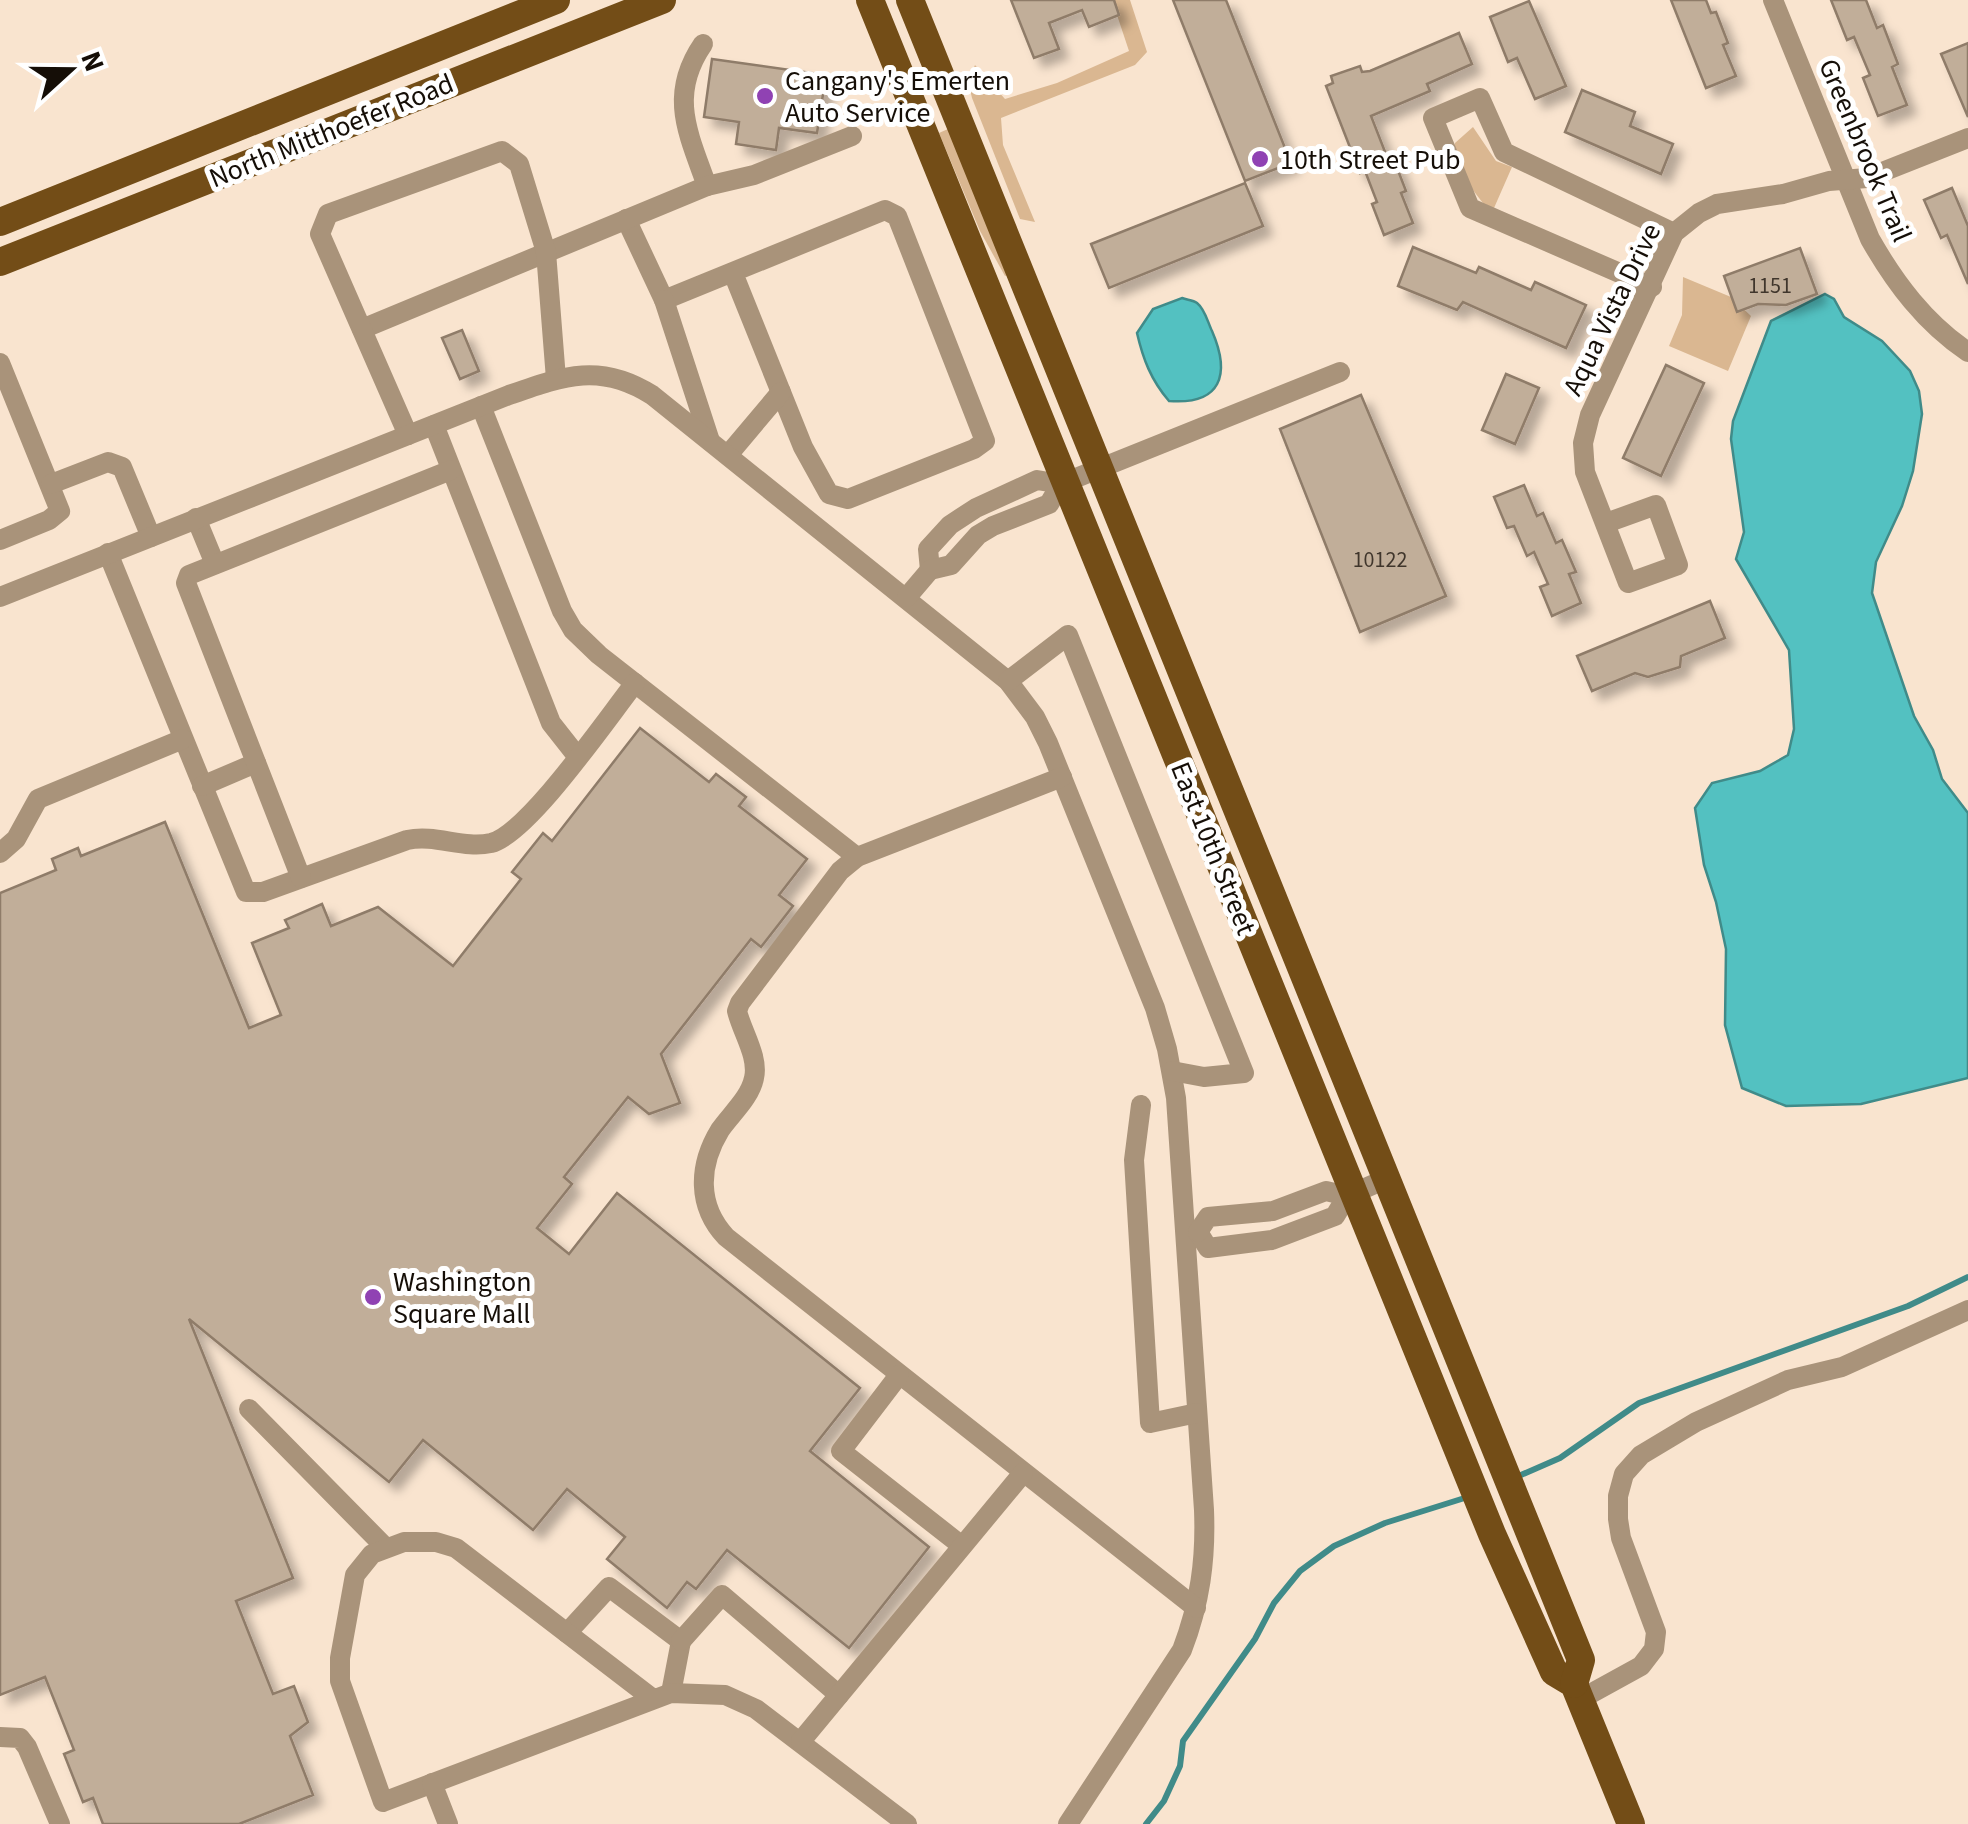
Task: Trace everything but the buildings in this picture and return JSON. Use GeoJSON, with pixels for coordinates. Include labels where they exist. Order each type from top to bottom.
{"type":"FeatureCollection","features":[{"type":"Feature","properties":{"kind":"main road","name":"North Mitthoefer Road"},"geometry":{"type":"LineString","coordinates":[[0,222],[556,0]]}},
{"type":"Feature","properties":{"kind":"main road"},"geometry":{"type":"LineString","coordinates":[[515,56],[533,30],[603,0]]}},
{"type":"Feature","properties":{"kind":"main road","name":"North Mitthoefer Road"},"geometry":{"type":"LineString","coordinates":[[0,262],[662,0]]}},
{"type":"Feature","properties":{"kind":"main road","name":"East 10th Street"},"geometry":{"type":"LineString","coordinates":[[870,0],[1350,1194],[1492,1534],[1554,1672],[1578,1692]]}},
{"type":"Feature","properties":{"kind":"main road","name":"East 10th Street"},"geometry":{"type":"LineString","coordinates":[[910,0],[1581,1660],[1578,1692],[1630,1824]]}},
{"type":"Feature","properties":{"kind":"street","name":"Greenbrook Trail"},"geometry":{"type":"LineString","coordinates":[[1773,0],[1870,239],[1899,287],[1930,322],[1968,352]]}},
{"type":"Feature","properties":{"kind":"street"},"geometry":{"type":"LineString","coordinates":[[703,44],[690,64],[682,94],[686,128],[707,186]]}},
{"type":"Feature","properties":{"kind":"street"},"geometry":{"type":"LineString","coordinates":[[1652,287],[1470,208],[1433,118],[1480,98],[1504,152],[1674,233]]}},
{"type":"Feature","properties":{"kind":"street"},"geometry":{"type":"LineString","coordinates":[[362,329],[707,186],[754,175],[852,136]]}},
{"type":"Feature","properties":{"kind":"street","name":"Aqua Vista Drive"},"geometry":{"type":"LineString","coordinates":[[1606,523],[1586,472],[1582,450],[1586,429],[1674,233],[1699,212],[1717,204],[1872,176],[1968,138]]}},
{"type":"Feature","properties":{"kind":"street"},"geometry":{"type":"LineString","coordinates":[[408,435],[320,234],[328,214],[502,151],[519,164],[546,252],[556,379]]}},
{"type":"Feature","properties":{"kind":"street"},"geometry":{"type":"LineString","coordinates":[[664,300],[885,210],[897,216],[985,440],[974,449],[848,499],[828,494],[803,447],[733,273]]}},
{"type":"Feature","properties":{"kind":"street"},"geometry":{"type":"LineString","coordinates":[[626,219],[664,300],[710,441]]}},
{"type":"Feature","properties":{"kind":"street"},"geometry":{"type":"LineString","coordinates":[[0,362],[60,512],[0,540]]}},
{"type":"Feature","properties":{"kind":"street"},"geometry":{"type":"LineString","coordinates":[[906,597],[930,570],[952,565],[968,544],[993,526],[1049,504],[1063,483],[1340,372]]}},
{"type":"Feature","properties":{"kind":"street"},"geometry":{"type":"LineString","coordinates":[[0,597],[196,518],[272,481],[556,379],[590,374],[630,381],[808,518],[1008,681],[1035,717],[1062,777],[1155,1008],[1172,1071],[1191,1233],[1206,1540],[1196,1608],[1182,1650],[1068,1824]]}},
{"type":"Feature","properties":{"kind":"street"},"geometry":{"type":"LineString","coordinates":[[728,455],[781,392]]}},
{"type":"Feature","properties":{"kind":"street"},"geometry":{"type":"LineString","coordinates":[[481,406],[564,615],[584,643],[857,858]]}},
{"type":"Feature","properties":{"kind":"street"},"geometry":{"type":"LineString","coordinates":[[434,425],[551,724],[577,756]]}},
{"type":"Feature","properties":{"kind":"street"},"geometry":{"type":"LineString","coordinates":[[51,484],[108,462],[122,466],[151,536]]}},
{"type":"Feature","properties":{"kind":"street"},"geometry":{"type":"LineString","coordinates":[[301,878],[186,583],[190,575],[215,564],[452,470]]}},
{"type":"Feature","properties":{"kind":"street"},"geometry":{"type":"LineString","coordinates":[[808,518],[828,494]]}},
{"type":"Feature","properties":{"kind":"street"},"geometry":{"type":"LineString","coordinates":[[196,518],[215,564]]}},
{"type":"Feature","properties":{"kind":"street"},"geometry":{"type":"LineString","coordinates":[[108,554],[246,892],[263,892],[424,836],[476,845],[504,838],[537,807],[634,683]]}},
{"type":"Feature","properties":{"kind":"street"},"geometry":{"type":"LineString","coordinates":[[1008,681],[1068,634],[1244,1073],[1204,1076],[1172,1071]]}},
{"type":"Feature","properties":{"kind":"street"},"geometry":{"type":"LineString","coordinates":[[0,853],[16,839],[38,799],[183,738]]}},
{"type":"Feature","properties":{"kind":"street"},"geometry":{"type":"LineString","coordinates":[[202,786],[256,762]]}},
{"type":"Feature","properties":{"kind":"street"},"geometry":{"type":"LineString","coordinates":[[1062,777],[857,858],[840,872],[740,1003],[737,1011],[754,1062],[754,1082],[711,1147],[703,1174],[706,1209],[726,1237],[1196,1608]]}},
{"type":"Feature","properties":{"kind":"street"},"geometry":{"type":"LineString","coordinates":[[1141,1105],[1134,1160],[1150,1423],[1198,1413]]}},
{"type":"Feature","properties":{"kind":"street"},"geometry":{"type":"LineString","coordinates":[[1191,1233],[1208,1217],[1274,1211],[1326,1190],[1350,1194],[1386,1179]]}},
{"type":"Feature","properties":{"kind":"street"},"geometry":{"type":"LineString","coordinates":[[1191,1233],[1208,1248],[1272,1240],[1335,1216],[1350,1194]]}},
{"type":"Feature","properties":{"kind":"street"},"geometry":{"type":"LineString","coordinates":[[1578,1692],[1641,1666],[1654,1650],[1656,1632],[1621,1538],[1618,1519],[1618,1496],[1624,1474],[1640,1456],[1696,1422],[1788,1380],[1842,1367],[1968,1310]]}},
{"type":"Feature","properties":{"kind":"street"},"geometry":{"type":"LineString","coordinates":[[899,1374],[841,1451],[962,1546]]}},
{"type":"Feature","properties":{"kind":"street"},"geometry":{"type":"LineString","coordinates":[[250,1408],[386,1547]]}},
{"type":"Feature","properties":{"kind":"street"},"geometry":{"type":"LineString","coordinates":[[801,1741],[1023,1473]]}},
{"type":"Feature","properties":{"kind":"street"},"geometry":{"type":"LineString","coordinates":[[662,1696],[567,1633],[456,1548],[419,1540],[386,1547],[362,1562],[355,1574],[340,1658],[340,1681],[383,1802],[662,1696],[724,1696],[771,1718],[907,1824]]}},
{"type":"Feature","properties":{"kind":"street"},"geometry":{"type":"LineString","coordinates":[[567,1633],[610,1587],[681,1641]]}},
{"type":"Feature","properties":{"kind":"street"},"geometry":{"type":"LineString","coordinates":[[662,1696],[681,1641],[722,1595],[839,1694]]}},
{"type":"Feature","properties":{"kind":"street"},"geometry":{"type":"LineString","coordinates":[[0,1737],[20,1738],[27,1746],[60,1824]]}},
{"type":"Feature","properties":{"kind":"street"},"geometry":{"type":"LineString","coordinates":[[432,1783],[448,1824]]}},
{"type":"Feature","properties":{"kind":"shaded area"},"geometry":{"type":"Polygon","coordinates":[[[1112,0],[1130,0],[1147,52],[1135,65],[1001,118],[1003,145],[1035,222],[1020,219],[968,81],[975,65],[1005,99],[1057,83],[1129,51],[1112,0]]]}},
{"type":"Feature","properties":{"kind":"shaded area"},"geometry":{"type":"Polygon","coordinates":[[[1473,127],[1496,161],[1512,167],[1494,208],[1486,207],[1452,163],[1455,143],[1473,127]]]}},
{"type":"Feature","properties":{"kind":"shaded area"},"geometry":{"type":"Polygon","coordinates":[[[948,129],[1010,274],[1005,276],[980,231],[939,133],[948,129]]]}},
{"type":"Feature","properties":{"kind":"shaded area"},"geometry":{"type":"Polygon","coordinates":[[[1683,277],[1731,297],[1751,316],[1728,371],[1669,346],[1682,315],[1683,277]]]}},
{"type":"Feature","properties":{"kind":"water"},"geometry":{"type":"Polygon","coordinates":[[[1825,294],[1834,299],[1844,317],[1882,341],[1910,371],[1919,391],[1922,414],[1913,471],[1876,562],[1872,593],[1914,716],[1933,750],[1942,779],[1968,813],[1968,1078],[1861,1104],[1786,1106],[1742,1088],[1725,1025],[1726,949],[1704,865],[1695,808],[1712,783],[1760,771],[1788,755],[1794,729],[1789,650],[1736,559],[1744,532],[1731,439],[1733,421],[1771,321],[1825,294]]]}},
{"type":"Feature","properties":{"kind":"water"},"geometry":{"type":"Polygon","coordinates":[[[1182,298],[1197,303],[1204,312],[1218,347],[1220,374],[1217,384],[1200,398],[1169,401],[1148,369],[1137,333],[1153,309],[1182,298]]]}},
{"type":"Feature","properties":{"kind":"waterway"},"geometry":{"type":"LineString","coordinates":[[1514,1478],[1560,1458],[1639,1403],[1908,1306],[1968,1277]]}},
{"type":"Feature","properties":{"kind":"waterway"},"geometry":{"type":"LineString","coordinates":[[1146,1824],[1164,1801],[1180,1766],[1183,1741],[1255,1639],[1274,1603],[1300,1571],[1334,1546],[1385,1523],[1471,1496]]}},
{"type":"Feature","properties":{"kind":"place","name":"Cangany's Emerten Auto Service"},"geometry":{"type":"Point","coordinates":[765,96]}},
{"type":"Feature","properties":{"kind":"place","name":"10th Street Pub"},"geometry":{"type":"Point","coordinates":[1260,159]}},
{"type":"Feature","properties":{"kind":"place","name":"Washington Square Mall"},"geometry":{"type":"Point","coordinates":[373,1297]}}]}
